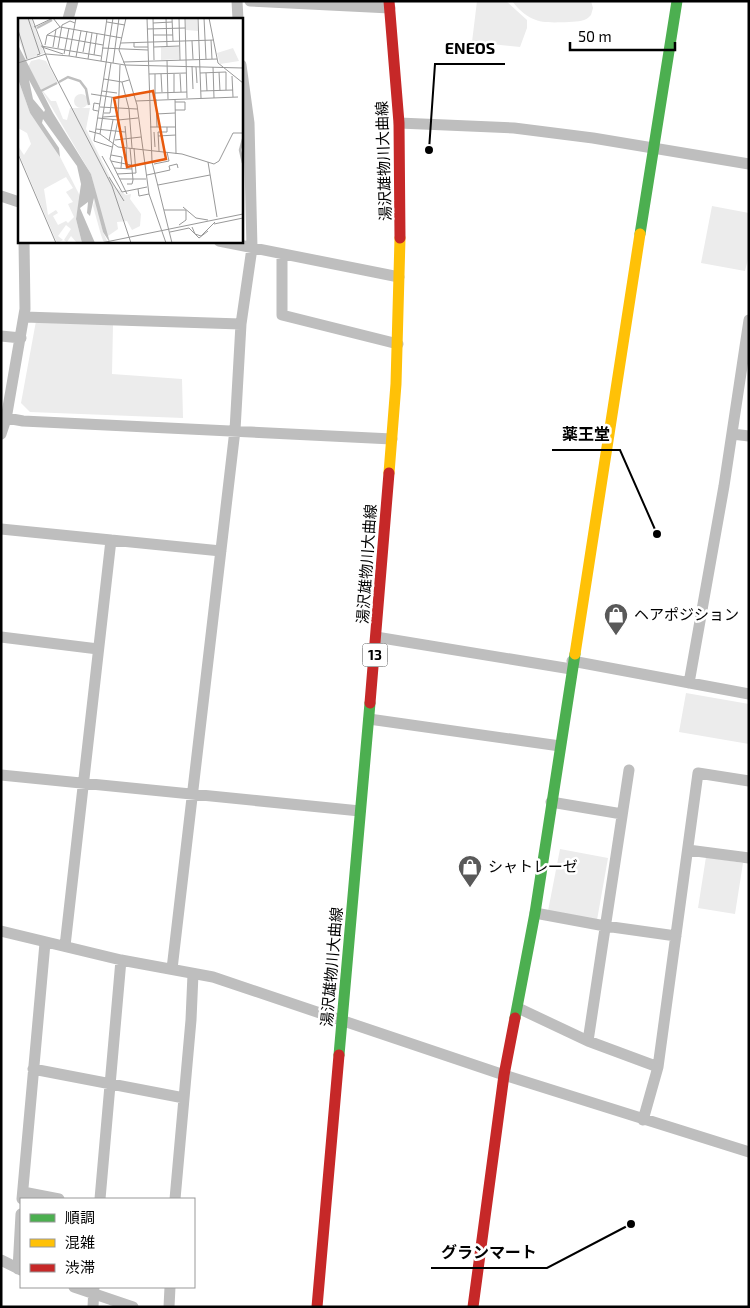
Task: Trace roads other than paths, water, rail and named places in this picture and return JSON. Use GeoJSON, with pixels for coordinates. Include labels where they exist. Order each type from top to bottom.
{"type":"FeatureCollection","features":[{"type":"Feature","properties":{"kind":"street"},"geometry":{"type":"LineString","coordinates":[[68,18],[73,1]]}},
{"type":"Feature","properties":{"kind":"street"},"geometry":{"type":"LineString","coordinates":[[237,1],[238,18]]}},
{"type":"Feature","properties":{"kind":"street"},"geometry":{"type":"LineString","coordinates":[[250,1],[390,5]]}},
{"type":"Feature","properties":{"kind":"street"},"geometry":{"type":"LineString","coordinates":[[473,1307],[504,1075],[535,912],[677,1]]}},
{"type":"Feature","properties":{"kind":"street","name":"湯沢雄物川大曲線"},"geometry":{"type":"LineString","coordinates":[[317,1307],[376,637],[398,344],[401,207],[399,123],[390,5]]}},
{"type":"Feature","properties":{"kind":"street"},"geometry":{"type":"LineString","coordinates":[[172,969],[194,796],[235,430],[241,324],[252,248],[248,123],[242,73]]}},
{"type":"Feature","properties":{"kind":"street"},"geometry":{"type":"LineString","coordinates":[[399,123],[514,128],[749,164]]}},
{"type":"Feature","properties":{"kind":"street"},"geometry":{"type":"LineString","coordinates":[[1,196],[18,202]]}},
{"type":"Feature","properties":{"kind":"street"},"geometry":{"type":"LineString","coordinates":[[1,434],[24,317],[24,242]]}},
{"type":"Feature","properties":{"kind":"street"},"geometry":{"type":"LineString","coordinates":[[224,242],[400,277]]}},
{"type":"Feature","properties":{"kind":"street"},"geometry":{"type":"LineString","coordinates":[[282,255],[282,315],[398,344]]}},
{"type":"Feature","properties":{"kind":"street"},"geometry":{"type":"LineString","coordinates":[[24,317],[241,324]]}},
{"type":"Feature","properties":{"kind":"street"},"geometry":{"type":"LineString","coordinates":[[689,683],[732,434],[749,320]]}},
{"type":"Feature","properties":{"kind":"street"},"geometry":{"type":"LineString","coordinates":[[1,336],[21,338]]}},
{"type":"Feature","properties":{"kind":"street"},"geometry":{"type":"LineString","coordinates":[[4,418],[392,438]]}},
{"type":"Feature","properties":{"kind":"street"},"geometry":{"type":"LineString","coordinates":[[732,434],[749,436]]}},
{"type":"Feature","properties":{"kind":"street"},"geometry":{"type":"LineString","coordinates":[[1,529],[221,551]]}},
{"type":"Feature","properties":{"kind":"street"},"geometry":{"type":"LineString","coordinates":[[65,946],[111,540]]}},
{"type":"Feature","properties":{"kind":"street"},"geometry":{"type":"LineString","coordinates":[[1,637],[98,649]]}},
{"type":"Feature","properties":{"kind":"street"},"geometry":{"type":"LineString","coordinates":[[376,637],[572,665],[749,694]]}},
{"type":"Feature","properties":{"kind":"street"},"geometry":{"type":"LineString","coordinates":[[369,719],[560,746]]}},
{"type":"Feature","properties":{"kind":"street"},"geometry":{"type":"LineString","coordinates":[[588,1041],[629,770]]}},
{"type":"Feature","properties":{"kind":"street"},"geometry":{"type":"LineString","coordinates":[[643,1120],[658,1067],[698,773],[749,781]]}},
{"type":"Feature","properties":{"kind":"street"},"geometry":{"type":"LineString","coordinates":[[1,775],[194,796],[360,811]]}},
{"type":"Feature","properties":{"kind":"street"},"geometry":{"type":"LineString","coordinates":[[551,802],[622,814]]}},
{"type":"Feature","properties":{"kind":"street"},"geometry":{"type":"LineString","coordinates":[[688,850],[749,858]]}},
{"type":"Feature","properties":{"kind":"street"},"geometry":{"type":"LineString","coordinates":[[535,912],[605,926],[676,936]]}},
{"type":"Feature","properties":{"kind":"street"},"geometry":{"type":"LineString","coordinates":[[1,931],[121,960],[213,977],[343,1019],[504,1075],[643,1120],[713,1139],[749,1152]]}},
{"type":"Feature","properties":{"kind":"street"},"geometry":{"type":"LineString","coordinates":[[45,943],[22,1195],[49,1198]]}},
{"type":"Feature","properties":{"kind":"street"},"geometry":{"type":"LineString","coordinates":[[100,1198],[121,960]]}},
{"type":"Feature","properties":{"kind":"street"},"geometry":{"type":"LineString","coordinates":[[175,1198],[193,974]]}},
{"type":"Feature","properties":{"kind":"street"},"geometry":{"type":"LineString","coordinates":[[518,1008],[588,1041],[658,1067]]}},
{"type":"Feature","properties":{"kind":"street"},"geometry":{"type":"LineString","coordinates":[[33,1069],[184,1098]]}},
{"type":"Feature","properties":{"kind":"street"},"geometry":{"type":"LineString","coordinates":[[1,1260],[19,1269],[20,1242]]}},
{"type":"Feature","properties":{"kind":"street"},"geometry":{"type":"LineString","coordinates":[[81,1288],[94,1290],[133,1307]]}},
{"type":"Feature","properties":{"kind":"street"},"geometry":{"type":"LineString","coordinates":[[169,1307],[170,1288]]}},
{"type":"Feature","properties":{"kind":"street"},"geometry":{"type":"LineString","coordinates":[[93,1307],[94,1290]]}},
{"type":"Feature","properties":{"kind":"place","name":"ENEOS"},"geometry":{"type":"Point","coordinates":[429,150]}},
{"type":"Feature","properties":{"kind":"place","name":"薬王堂"},"geometry":{"type":"Point","coordinates":[657,534]}},
{"type":"Feature","properties":{"kind":"place","name":"ヘアポジション"},"geometry":{"type":"Point","coordinates":[616,636]}},
{"type":"Feature","properties":{"kind":"place","name":"シャトレーゼ"},"geometry":{"type":"Point","coordinates":[470,888]}},
{"type":"Feature","properties":{"kind":"place","name":"グランマート"},"geometry":{"type":"Point","coordinates":[631,1224]}}]}
